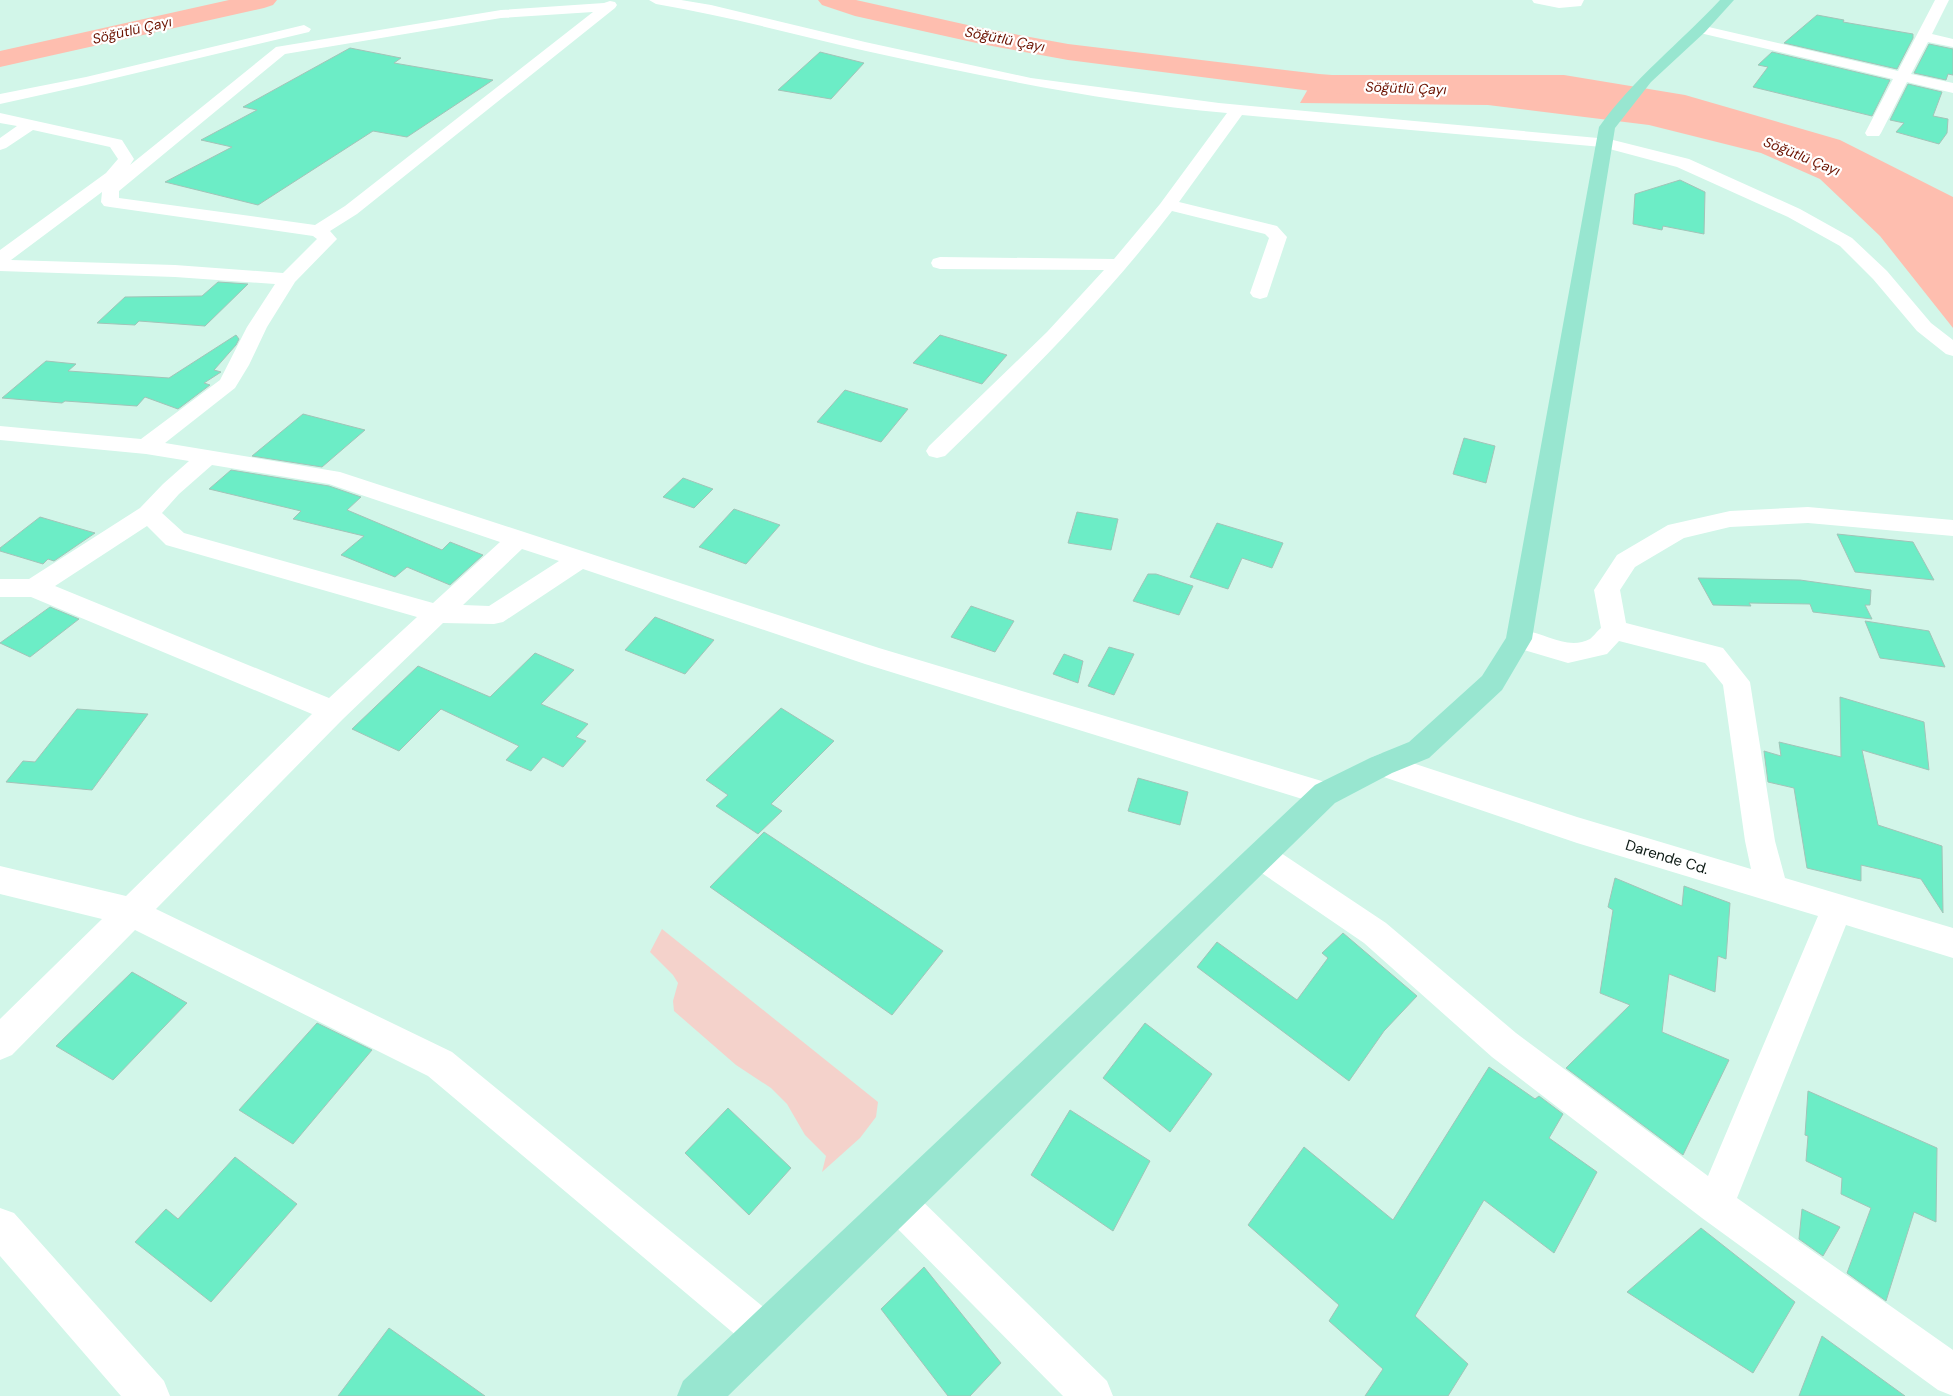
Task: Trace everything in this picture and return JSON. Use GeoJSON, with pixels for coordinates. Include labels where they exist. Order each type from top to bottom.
{"type":"FeatureCollection","features":[{"type":"Feature","properties":{"kind":"main road"},"geometry":{"type":"LineString","coordinates":[[698,1396],[1326,794],[1419,750],[1492,683],[1518,639],[1605,134],[1646,80],[1700,30],[1727,0]]}},
{"type":"Feature","properties":{"kind":"street"},"geometry":{"type":"LineString","coordinates":[[656,0],[711,9],[1030,82],[1237,110],[1605,134],[1682,163],[1794,213],[1846,242],[1880,275],[1924,327],[1953,350]]}},
{"type":"Feature","properties":{"kind":"street"},"geometry":{"type":"LineString","coordinates":[[1539,0],[1559,4],[1576,3],[1577,0]]}},
{"type":"Feature","properties":{"kind":"street"},"geometry":{"type":"LineString","coordinates":[[1873,132],[1885,106],[1926,37],[1942,0]]}},
{"type":"Feature","properties":{"kind":"street"},"geometry":{"type":"LineString","coordinates":[[318,231],[351,210],[613,3]]}},
{"type":"Feature","properties":{"kind":"street"},"geometry":{"type":"LineString","coordinates":[[146,447],[228,384],[240,365],[257,327],[288,279],[328,239],[318,231],[110,202],[111,189],[281,50],[501,14],[613,3]]}},
{"type":"Feature","properties":{"kind":"street"},"geometry":{"type":"LineString","coordinates":[[0,99],[317,27]]}},
{"type":"Feature","properties":{"kind":"street"},"geometry":{"type":"LineString","coordinates":[[1700,30],[1953,88]]}},
{"type":"Feature","properties":{"kind":"street"},"geometry":{"type":"LineString","coordinates":[[1926,37],[1953,43]]}},
{"type":"Feature","properties":{"kind":"street"},"geometry":{"type":"LineString","coordinates":[[937,451],[1039,352],[1120,265],[1168,205],[1237,110]]}},
{"type":"Feature","properties":{"kind":"street"},"geometry":{"type":"LineString","coordinates":[[0,118],[116,143],[126,158],[112,177],[0,259]]}},
{"type":"Feature","properties":{"kind":"street"},"geometry":{"type":"LineString","coordinates":[[0,145],[30,125]]}},
{"type":"Feature","properties":{"kind":"street"},"geometry":{"type":"LineString","coordinates":[[1168,205],[1271,230],[1278,237],[1260,293]]}},
{"type":"Feature","properties":{"kind":"street"},"geometry":{"type":"LineString","coordinates":[[940,263],[1120,265]]}},
{"type":"Feature","properties":{"kind":"street"},"geometry":{"type":"LineString","coordinates":[[0,265],[175,271],[288,279]]}},
{"type":"Feature","properties":{"kind":"street"},"geometry":{"type":"LineString","coordinates":[[0,433],[146,447],[332,477],[874,657],[1326,794]]}},
{"type":"Feature","properties":{"kind":"street"},"geometry":{"type":"LineString","coordinates":[[34,588],[148,514],[171,488],[208,457]]}},
{"type":"Feature","properties":{"kind":"street"},"geometry":{"type":"LineString","coordinates":[[148,514],[174,539],[438,614],[494,615],[581,559]]}},
{"type":"Feature","properties":{"kind":"street"},"geometry":{"type":"LineString","coordinates":[[1614,630],[1608,590],[1626,561],[1677,531],[1730,519],[1808,515],[1953,528]]}},
{"type":"Feature","properties":{"kind":"street"},"geometry":{"type":"LineString","coordinates":[[0,1043],[333,711],[518,539]]}},
{"type":"Feature","properties":{"kind":"street"},"geometry":{"type":"LineString","coordinates":[[0,588],[34,588],[333,711]]}},
{"type":"Feature","properties":{"kind":"street"},"geometry":{"type":"LineString","coordinates":[[1518,639],[1568,653],[1598,647],[1614,630]]}},
{"type":"Feature","properties":{"kind":"street"},"geometry":{"type":"LineString","coordinates":[[1614,630],[1714,655],[1736,682],[1760,842],[1772,890]]}},
{"type":"Feature","properties":{"kind":"street","name":"Darende Cd."},"geometry":{"type":"LineString","coordinates":[[1382,766],[1577,830],[1953,943]]}},
{"type":"Feature","properties":{"kind":"street"},"geometry":{"type":"LineString","coordinates":[[1261,856],[1375,933],[1504,1045],[1715,1205],[1953,1375]]}},
{"type":"Feature","properties":{"kind":"street"},"geometry":{"type":"LineString","coordinates":[[0,880],[131,912],[440,1064],[764,1333]]}},
{"type":"Feature","properties":{"kind":"street"},"geometry":{"type":"LineString","coordinates":[[1715,1205],[1836,908]]}},
{"type":"Feature","properties":{"kind":"street"},"geometry":{"type":"LineString","coordinates":[[899,1204],[1092,1396]]}},
{"type":"Feature","properties":{"kind":"street"},"geometry":{"type":"LineString","coordinates":[[0,1227],[149,1396]]}},
{"type":"Feature","properties":{"kind":"shaded area"},"geometry":{"type":"Polygon","coordinates":[[[662,929],[878,1102],[876,1117],[860,1138],[822,1172],[826,1156],[805,1135],[787,1104],[771,1088],[736,1065],[674,1011],[673,1001],[678,983],[673,975],[650,952],[662,929]]]}},
{"type":"Feature","properties":{"kind":"water"},"geometry":{"type":"Polygon","coordinates":[[[1316,75],[1564,75],[1685,95],[1840,140],[1953,197],[1953,328],[1880,236],[1820,179],[1761,153],[1649,125],[1488,105],[1300,103],[1316,75]]]}},
{"type":"Feature","properties":{"kind":"building"},"geometry":{"type":"Polygon","coordinates":[[[1817,15],[1844,20],[1843,22],[1913,34],[1913,38],[1897,69],[1784,43],[1817,15]]]}},
{"type":"Feature","properties":{"kind":"building"},"geometry":{"type":"Polygon","coordinates":[[[1929,44],[1953,49],[1953,75],[1948,74],[1946,80],[1914,73],[1929,44]]]}},
{"type":"Feature","properties":{"kind":"building"},"geometry":{"type":"Polygon","coordinates":[[[350,48],[401,58],[394,63],[493,80],[407,137],[373,131],[258,205],[165,182],[232,147],[201,140],[257,110],[243,107],[350,48]]]}},
{"type":"Feature","properties":{"kind":"building"},"geometry":{"type":"Polygon","coordinates":[[[820,52],[864,63],[831,99],[778,90],[820,52]]]}},
{"type":"Feature","properties":{"kind":"building"},"geometry":{"type":"Polygon","coordinates":[[[1772,52],[1890,80],[1872,116],[1753,87],[1768,67],[1758,65],[1772,52]]]}},
{"type":"Feature","properties":{"kind":"building"},"geometry":{"type":"Polygon","coordinates":[[[1908,84],[1942,92],[1933,116],[1948,119],[1947,133],[1939,144],[1896,132],[1904,123],[1890,120],[1908,84]]]}},
{"type":"Feature","properties":{"kind":"building"},"geometry":{"type":"Polygon","coordinates":[[[1680,180],[1705,192],[1704,234],[1663,226],[1662,230],[1633,224],[1635,194],[1680,180]]]}},
{"type":"Feature","properties":{"kind":"building"},"geometry":{"type":"Polygon","coordinates":[[[218,282],[248,284],[205,326],[139,321],[135,325],[97,323],[125,297],[202,296],[218,282]]]}},
{"type":"Feature","properties":{"kind":"building"},"geometry":{"type":"Polygon","coordinates":[[[236,335],[239,339],[236,345],[214,370],[221,372],[204,383],[210,385],[178,409],[145,397],[137,406],[2,398],[46,361],[76,364],[68,371],[169,378],[236,335]]]}},
{"type":"Feature","properties":{"kind":"building"},"geometry":{"type":"Polygon","coordinates":[[[940,335],[1007,355],[982,384],[913,363],[940,335]]]}},
{"type":"Feature","properties":{"kind":"building"},"geometry":{"type":"Polygon","coordinates":[[[845,390],[908,409],[881,442],[817,422],[845,390]]]}},
{"type":"Feature","properties":{"kind":"building"},"geometry":{"type":"Polygon","coordinates":[[[303,414],[365,430],[322,467],[252,456],[303,414]]]}},
{"type":"Feature","properties":{"kind":"building"},"geometry":{"type":"Polygon","coordinates":[[[1464,438],[1495,446],[1486,483],[1453,474],[1464,438]]]}},
{"type":"Feature","properties":{"kind":"building"},"geometry":{"type":"Polygon","coordinates":[[[231,470],[329,486],[361,497],[347,510],[442,550],[450,542],[483,555],[450,585],[407,567],[395,577],[341,555],[364,536],[293,519],[301,511],[209,489],[231,470]]]}},
{"type":"Feature","properties":{"kind":"building"},"geometry":{"type":"Polygon","coordinates":[[[683,478],[713,489],[694,508],[663,497],[683,478]]]}},
{"type":"Feature","properties":{"kind":"building"},"geometry":{"type":"Polygon","coordinates":[[[734,509],[780,525],[746,564],[699,547],[734,509]]]}},
{"type":"Feature","properties":{"kind":"building"},"geometry":{"type":"Polygon","coordinates":[[[1077,512],[1118,519],[1111,550],[1068,543],[1077,512]]]}},
{"type":"Feature","properties":{"kind":"building"},"geometry":{"type":"Polygon","coordinates":[[[40,517],[95,533],[54,561],[48,559],[43,564],[0,551],[0,548],[40,517]]]}},
{"type":"Feature","properties":{"kind":"building"},"geometry":{"type":"Polygon","coordinates":[[[1217,523],[1283,543],[1272,568],[1242,558],[1228,589],[1190,577],[1217,523]]]}},
{"type":"Feature","properties":{"kind":"building"},"geometry":{"type":"Polygon","coordinates":[[[1837,534],[1913,542],[1934,580],[1855,572],[1837,534]]]}},
{"type":"Feature","properties":{"kind":"building"},"geometry":{"type":"Polygon","coordinates":[[[1148,574],[1156,574],[1193,586],[1179,615],[1133,601],[1148,574]]]}},
{"type":"Feature","properties":{"kind":"building"},"geometry":{"type":"Polygon","coordinates":[[[1698,578],[1800,580],[1871,590],[1870,605],[1865,605],[1872,619],[1813,612],[1810,604],[1749,603],[1751,606],[1713,605],[1698,578]]]}},
{"type":"Feature","properties":{"kind":"building"},"geometry":{"type":"Polygon","coordinates":[[[971,606],[1014,621],[995,652],[951,637],[971,606]]]}},
{"type":"Feature","properties":{"kind":"building"},"geometry":{"type":"Polygon","coordinates":[[[50,607],[79,619],[30,657],[0,643],[50,607]]]}},
{"type":"Feature","properties":{"kind":"building"},"geometry":{"type":"Polygon","coordinates":[[[655,617],[714,640],[685,674],[625,650],[655,617]]]}},
{"type":"Feature","properties":{"kind":"building"},"geometry":{"type":"Polygon","coordinates":[[[1865,621],[1929,631],[1945,667],[1880,658],[1865,621]]]}},
{"type":"Feature","properties":{"kind":"building"},"geometry":{"type":"Polygon","coordinates":[[[1109,647],[1134,654],[1114,695],[1088,686],[1109,647]]]}},
{"type":"Feature","properties":{"kind":"building"},"geometry":{"type":"Polygon","coordinates":[[[535,653],[574,670],[541,704],[588,724],[576,737],[586,741],[563,767],[543,757],[531,771],[506,760],[519,746],[441,709],[399,751],[352,729],[418,666],[490,697],[535,653]]]}},
{"type":"Feature","properties":{"kind":"building"},"geometry":{"type":"Polygon","coordinates":[[[1064,654],[1083,661],[1078,683],[1053,674],[1064,654]]]}},
{"type":"Feature","properties":{"kind":"building"},"geometry":{"type":"Polygon","coordinates":[[[1840,697],[1924,722],[1929,770],[1862,750],[1878,825],[1942,846],[1943,913],[1921,879],[1861,865],[1861,881],[1807,868],[1794,788],[1768,782],[1764,751],[1781,756],[1779,742],[1841,757],[1840,697]]]}},
{"type":"Feature","properties":{"kind":"building"},"geometry":{"type":"Polygon","coordinates":[[[781,708],[834,741],[771,804],[782,811],[758,834],[716,806],[728,795],[706,780],[781,708]]]}},
{"type":"Feature","properties":{"kind":"building"},"geometry":{"type":"Polygon","coordinates":[[[77,709],[148,714],[92,790],[6,782],[23,761],[35,762],[77,709]]]}},
{"type":"Feature","properties":{"kind":"building"},"geometry":{"type":"Polygon","coordinates":[[[1138,778],[1188,792],[1180,825],[1128,811],[1138,778]]]}},
{"type":"Feature","properties":{"kind":"building"},"geometry":{"type":"Polygon","coordinates":[[[764,832],[943,951],[892,1015],[710,887],[764,832]]]}},
{"type":"Feature","properties":{"kind":"building"},"geometry":{"type":"Polygon","coordinates":[[[1615,878],[1682,906],[1684,886],[1730,903],[1726,959],[1718,956],[1715,992],[1669,974],[1662,1032],[1729,1060],[1683,1155],[1566,1068],[1630,1005],[1600,993],[1613,910],[1608,907],[1615,878]]]}},
{"type":"Feature","properties":{"kind":"building"},"geometry":{"type":"Polygon","coordinates":[[[1343,933],[1417,996],[1384,1031],[1349,1081],[1197,967],[1217,942],[1297,1000],[1328,958],[1322,953],[1343,933]]]}},
{"type":"Feature","properties":{"kind":"building"},"geometry":{"type":"Polygon","coordinates":[[[132,972],[187,1003],[113,1080],[56,1046],[132,972]]]}},
{"type":"Feature","properties":{"kind":"building"},"geometry":{"type":"Polygon","coordinates":[[[317,1023],[372,1050],[293,1144],[239,1110],[317,1023]]]}},
{"type":"Feature","properties":{"kind":"building"},"geometry":{"type":"Polygon","coordinates":[[[1145,1023],[1212,1074],[1170,1132],[1103,1078],[1145,1023]]]}},
{"type":"Feature","properties":{"kind":"building"},"geometry":{"type":"Polygon","coordinates":[[[1489,1067],[1535,1099],[1539,1096],[1563,1114],[1549,1138],[1597,1172],[1554,1253],[1484,1200],[1415,1316],[1468,1364],[1448,1396],[1365,1396],[1383,1369],[1329,1321],[1339,1305],[1248,1225],[1304,1147],[1393,1220],[1489,1067]]]}},
{"type":"Feature","properties":{"kind":"building"},"geometry":{"type":"Polygon","coordinates":[[[1808,1091],[1937,1148],[1936,1222],[1914,1212],[1886,1301],[1847,1273],[1871,1208],[1841,1194],[1842,1178],[1806,1161],[1808,1136],[1805,1135],[1808,1091]]]}},
{"type":"Feature","properties":{"kind":"building"},"geometry":{"type":"Polygon","coordinates":[[[728,1108],[791,1168],[749,1215],[685,1153],[728,1108]]]}},
{"type":"Feature","properties":{"kind":"building"},"geometry":{"type":"Polygon","coordinates":[[[1070,1110],[1150,1161],[1113,1231],[1031,1175],[1070,1110]]]}},
{"type":"Feature","properties":{"kind":"building"},"geometry":{"type":"Polygon","coordinates":[[[235,1157],[297,1204],[211,1302],[135,1242],[166,1209],[178,1219],[235,1157]]]}},
{"type":"Feature","properties":{"kind":"building"},"geometry":{"type":"Polygon","coordinates":[[[1802,1209],[1840,1227],[1823,1256],[1799,1239],[1802,1209]]]}},
{"type":"Feature","properties":{"kind":"building"},"geometry":{"type":"Polygon","coordinates":[[[1701,1228],[1795,1302],[1753,1373],[1627,1292],[1701,1228]]]}},
{"type":"Feature","properties":{"kind":"building"},"geometry":{"type":"Polygon","coordinates":[[[924,1267],[1001,1363],[970,1396],[948,1396],[881,1309],[924,1267]]]}},
{"type":"Feature","properties":{"kind":"building"},"geometry":{"type":"Polygon","coordinates":[[[389,1328],[485,1396],[338,1396],[389,1328]]]}},
{"type":"Feature","properties":{"kind":"building"},"geometry":{"type":"Polygon","coordinates":[[[1822,1336],[1905,1396],[1799,1396],[1822,1336]]]}},
{"type":"Feature","properties":{"kind":"waterway","name":"Söğütlü Çayı"},"geometry":{"type":"LineString","coordinates":[[0,59],[264,0]]}},
{"type":"Feature","properties":{"kind":"waterway","name":"Söğütlü Çayı"},"geometry":{"type":"LineString","coordinates":[[831,0],[855,8],[981,36],[1068,52],[1319,83],[1384,88]]}}]}
